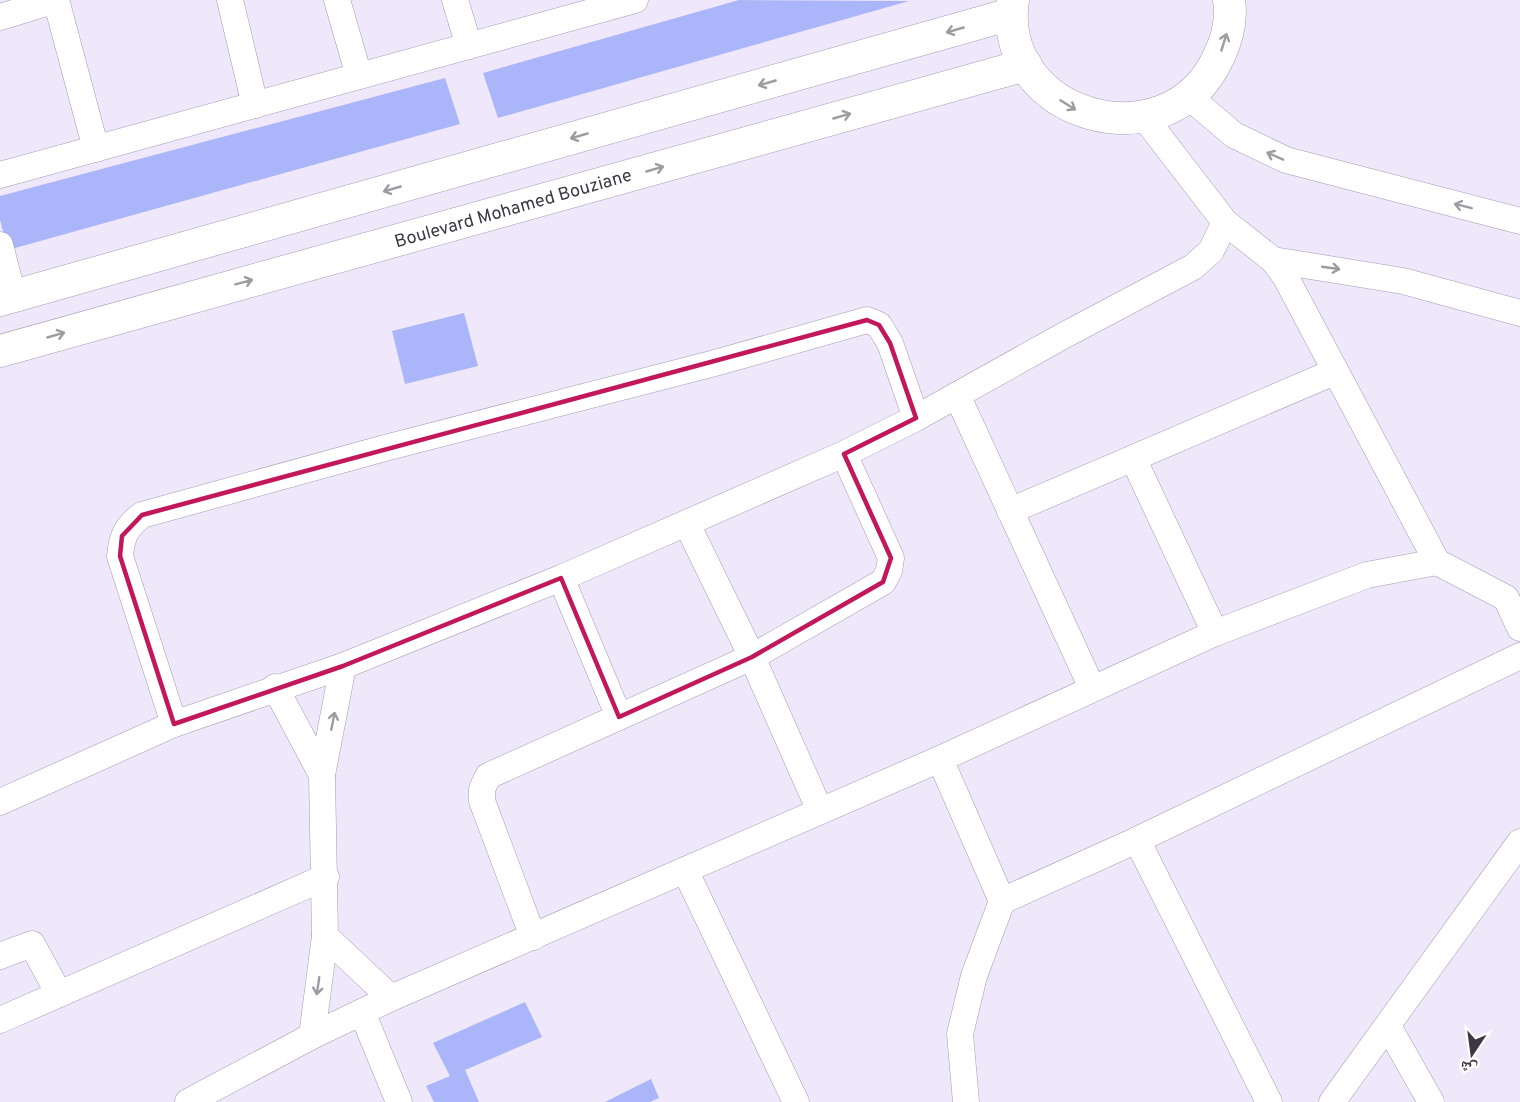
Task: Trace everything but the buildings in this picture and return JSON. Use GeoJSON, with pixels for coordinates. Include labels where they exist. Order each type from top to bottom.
{"type":"FeatureCollection","features":[{"type":"Feature","properties":{"kind":"street"},"geometry":{"type":"LineString","coordinates":[[0,17],[56,0],[96,149]]}},
{"type":"Feature","properties":{"kind":"street"},"geometry":{"type":"LineString","coordinates":[[230,0],[255,105]]}},
{"type":"Feature","properties":{"kind":"street"},"geometry":{"type":"LineString","coordinates":[[337,0],[359,76]]}},
{"type":"Feature","properties":{"kind":"street"},"geometry":{"type":"LineString","coordinates":[[455,0],[469,46]]}},
{"type":"Feature","properties":{"kind":"street"},"geometry":{"type":"LineString","coordinates":[[0,175],[628,1]]}},
{"type":"Feature","properties":{"kind":"street"},"geometry":{"type":"LineString","coordinates":[[0,245],[7,298],[1012,7],[1015,40],[1026,65],[1048,92],[1076,110],[1110,119],[1144,117],[1167,109],[1188,96],[1212,72],[1226,41],[1234,2]]}},
{"type":"Feature","properties":{"kind":"street","name":"Boulevard Mohamed Bouziane"},"geometry":{"type":"LineString","coordinates":[[0,351],[1026,65]]}},
{"type":"Feature","properties":{"kind":"street"},"geometry":{"type":"LineString","coordinates":[[1188,96],[1234,135],[1286,160],[1520,220]]}},
{"type":"Feature","properties":{"kind":"street"},"geometry":{"type":"LineString","coordinates":[[1144,117],[1225,222],[1273,260],[1285,276],[1437,562],[1513,600],[1520,628]]}},
{"type":"Feature","properties":{"kind":"street"},"geometry":{"type":"LineString","coordinates":[[0,802],[174,724],[275,687],[343,666],[561,578],[844,454],[916,418],[1193,267],[1211,251],[1225,222]]}},
{"type":"Feature","properties":{"kind":"street"},"geometry":{"type":"LineString","coordinates":[[1273,260],[1403,281],[1520,313]]}},
{"type":"Feature","properties":{"kind":"street"},"geometry":{"type":"LineString","coordinates":[[174,724],[120,556],[122,536],[130,524],[142,515],[385,448],[715,363],[867,320],[879,326],[890,343],[916,418]]}},
{"type":"Feature","properties":{"kind":"street"},"geometry":{"type":"LineString","coordinates":[[1010,511],[1334,372]]}},
{"type":"Feature","properties":{"kind":"street"},"geometry":{"type":"LineString","coordinates":[[957,395],[1092,688]]}},
{"type":"Feature","properties":{"kind":"street"},"geometry":{"type":"LineString","coordinates":[[533,937],[482,801],[482,789],[488,776],[752,657],[883,582],[889,571],[891,558],[844,454]]}},
{"type":"Feature","properties":{"kind":"street"},"geometry":{"type":"LineString","coordinates":[[1133,458],[1215,633]]}},
{"type":"Feature","properties":{"kind":"street"},"geometry":{"type":"LineString","coordinates":[[687,524],[752,657],[820,811]]}},
{"type":"Feature","properties":{"kind":"street"},"geometry":{"type":"LineString","coordinates":[[188,1102],[312,1036],[392,998],[940,759],[1215,633],[1367,575],[1437,562]]}},
{"type":"Feature","properties":{"kind":"street"},"geometry":{"type":"LineString","coordinates":[[561,578],[620,717]]}},
{"type":"Feature","properties":{"kind":"street"},"geometry":{"type":"LineString","coordinates":[[1002,901],[1137,840],[1520,656]]}},
{"type":"Feature","properties":{"kind":"street"},"geometry":{"type":"LineString","coordinates":[[312,1036],[325,936],[326,877],[322,775],[343,666]]}},
{"type":"Feature","properties":{"kind":"street"},"geometry":{"type":"LineString","coordinates":[[275,687],[322,775]]}},
{"type":"Feature","properties":{"kind":"street"},"geometry":{"type":"LineString","coordinates":[[940,759],[1002,901],[974,976],[960,1034],[966,1102]]}},
{"type":"Feature","properties":{"kind":"street"},"geometry":{"type":"LineString","coordinates":[[1137,840],[1269,1102]]}},
{"type":"Feature","properties":{"kind":"street"},"geometry":{"type":"LineString","coordinates":[[1332,1102],[1520,842]]}},
{"type":"Feature","properties":{"kind":"street"},"geometry":{"type":"LineString","coordinates":[[686,870],[796,1102]]}},
{"type":"Feature","properties":{"kind":"street"},"geometry":{"type":"LineString","coordinates":[[0,1020],[326,877]]}},
{"type":"Feature","properties":{"kind":"street"},"geometry":{"type":"LineString","coordinates":[[325,936],[392,998]]}},
{"type":"Feature","properties":{"kind":"street"},"geometry":{"type":"LineString","coordinates":[[0,956],[32,944],[59,994]]}},
{"type":"Feature","properties":{"kind":"street"},"geometry":{"type":"LineString","coordinates":[[362,1012],[399,1102]]}},
{"type":"Feature","properties":{"kind":"street"},"geometry":{"type":"LineString","coordinates":[[1388,1026],[1431,1102]]}},
{"type":"Feature","properties":{"kind":"highlighted area"},"geometry":{"type":"Polygon","coordinates":[[[867,320],[879,325],[890,343],[916,418],[844,454],[891,558],[883,582],[752,657],[619,717],[561,578],[343,666],[174,724],[120,556],[122,536],[142,515],[867,320]]]}}]}
